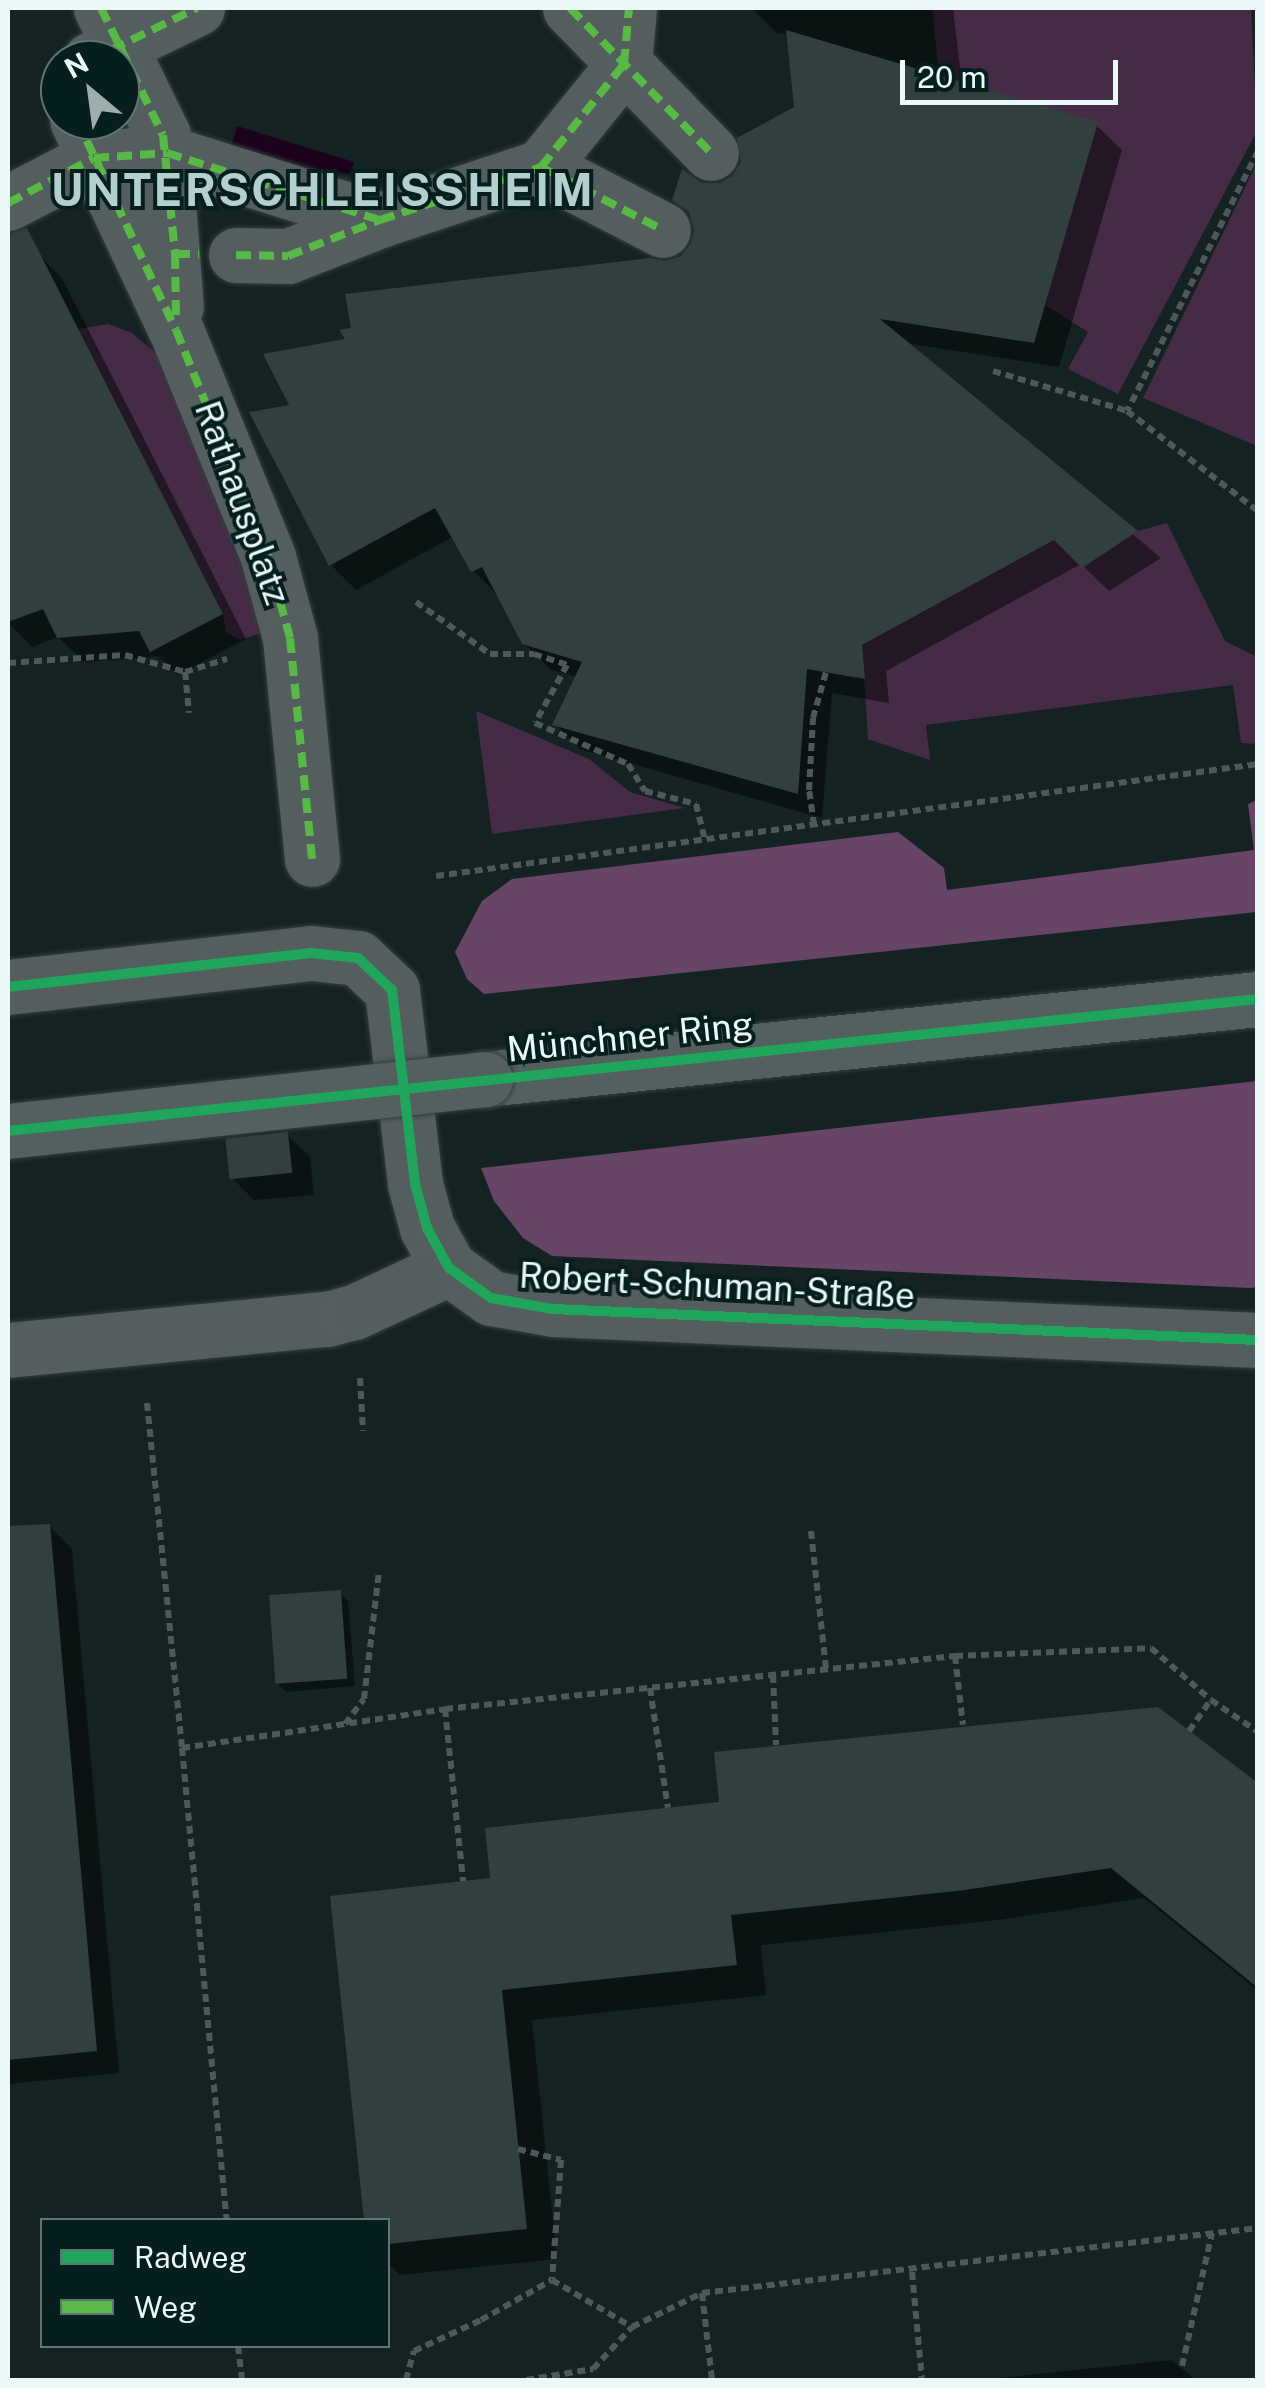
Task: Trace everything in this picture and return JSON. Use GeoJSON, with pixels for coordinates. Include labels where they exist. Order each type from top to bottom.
{"type":"FeatureCollection","features":[{"type":"Feature","properties":{"kind":"main road","name":"Münchner Ring"},"geometry":{"type":"LineString","coordinates":[[8,1130],[1258,999]]}},
{"type":"Feature","properties":{"kind":"street","name":"Rathausplatz"},"geometry":{"type":"LineString","coordinates":[[176,330],[203,254],[163,135],[104,38],[197,8]]}},
{"type":"Feature","properties":{"kind":"street"},"geometry":{"type":"LineString","coordinates":[[570,8],[711,153]]}},
{"type":"Feature","properties":{"kind":"street"},"geometry":{"type":"LineString","coordinates":[[203,254],[288,256],[380,220],[541,167],[624,64],[629,8]]}},
{"type":"Feature","properties":{"kind":"street"},"geometry":{"type":"LineString","coordinates":[[8,203],[85,140]]}},
{"type":"Feature","properties":{"kind":"street","name":"Rathausplatz"},"geometry":{"type":"LineString","coordinates":[[86,140],[176,330],[268,557],[290,638],[312,859]]}},
{"type":"Feature","properties":{"kind":"street"},"geometry":{"type":"LineString","coordinates":[[91,140],[167,154],[380,220]]}},
{"type":"Feature","properties":{"kind":"street"},"geometry":{"type":"LineString","coordinates":[[541,167],[663,230]]}},
{"type":"Feature","properties":{"kind":"street","name":"Robert-Schuman-Straße"},"geometry":{"type":"LineString","coordinates":[[8,987],[311,953],[358,958],[392,990],[416,1184],[427,1228],[449,1268],[491,1298],[553,1310],[1258,1340]]}},
{"type":"Feature","properties":{"kind":"street"},"geometry":{"type":"LineString","coordinates":[[8,1350],[327,1319],[354,1312],[449,1268]]}},
{"type":"Feature","properties":{"kind":"path"},"geometry":{"type":"LineString","coordinates":[[1128,411],[1258,151]]}},
{"type":"Feature","properties":{"kind":"path"},"geometry":{"type":"LineString","coordinates":[[993,371],[1128,411],[1258,511]]}},
{"type":"Feature","properties":{"kind":"path"},"geometry":{"type":"LineString","coordinates":[[416,602],[490,654],[534,654],[568,665],[535,723],[628,764],[644,790],[696,804],[705,841]]}},
{"type":"Feature","properties":{"kind":"path"},"geometry":{"type":"LineString","coordinates":[[8,663],[125,655],[185,672],[290,638]]}},
{"type":"Feature","properties":{"kind":"path"},"geometry":{"type":"LineString","coordinates":[[185,672],[189,713]]}},
{"type":"Feature","properties":{"kind":"path"},"geometry":{"type":"LineString","coordinates":[[814,825],[810,790],[814,718],[826,672]]}},
{"type":"Feature","properties":{"kind":"path"},"geometry":{"type":"LineString","coordinates":[[436,876],[1258,764]]}},
{"type":"Feature","properties":{"kind":"path"},"geometry":{"type":"LineString","coordinates":[[142,1337],[227,2218]]}},
{"type":"Feature","properties":{"kind":"path"},"geometry":{"type":"LineString","coordinates":[[360,1372],[363,1431]]}},
{"type":"Feature","properties":{"kind":"path"},"geometry":{"type":"LineString","coordinates":[[811,1531],[826,1669]]}},
{"type":"Feature","properties":{"kind":"path"},"geometry":{"type":"LineString","coordinates":[[344,1725],[364,1699],[379,1572]]}},
{"type":"Feature","properties":{"kind":"path"},"geometry":{"type":"LineString","coordinates":[[182,1748],[445,1710],[826,1669],[955,1656],[1151,1648],[1212,1700],[1258,1732]]}},
{"type":"Feature","properties":{"kind":"path"},"geometry":{"type":"LineString","coordinates":[[955,1656],[963,1724]]}},
{"type":"Feature","properties":{"kind":"path"},"geometry":{"type":"LineString","coordinates":[[772,1676],[776,1745]]}},
{"type":"Feature","properties":{"kind":"path"},"geometry":{"type":"LineString","coordinates":[[650,1688],[668,1808]]}},
{"type":"Feature","properties":{"kind":"path"},"geometry":{"type":"LineString","coordinates":[[1189,1731],[1212,1700]]}},
{"type":"Feature","properties":{"kind":"path"},"geometry":{"type":"LineString","coordinates":[[445,1710],[464,1881]]}},
{"type":"Feature","properties":{"kind":"path"},"geometry":{"type":"LineString","coordinates":[[518,2150],[561,2160],[552,2280]]}},
{"type":"Feature","properties":{"kind":"path"},"geometry":{"type":"LineString","coordinates":[[526,2380],[594,2369],[632,2326],[702,2293],[912,2272],[1258,2228]]}},
{"type":"Feature","properties":{"kind":"path"},"geometry":{"type":"LineString","coordinates":[[1182,2366],[1212,2233]]}},
{"type":"Feature","properties":{"kind":"path"},"geometry":{"type":"LineString","coordinates":[[912,2272],[922,2380]]}},
{"type":"Feature","properties":{"kind":"path"},"geometry":{"type":"LineString","coordinates":[[552,2280],[632,2326]]}},
{"type":"Feature","properties":{"kind":"path"},"geometry":{"type":"LineString","coordinates":[[406,2380],[414,2351],[481,2320],[552,2280]]}},
{"type":"Feature","properties":{"kind":"path"},"geometry":{"type":"LineString","coordinates":[[702,2293],[712,2380]]}},
{"type":"Feature","properties":{"kind":"path"},"geometry":{"type":"LineString","coordinates":[[238,2348],[242,2380]]}},
{"type":"Feature","properties":{"kind":"shaded area"},"geometry":{"type":"Polygon","coordinates":[[[932,8],[1251,8],[1257,131],[1118,394],[1068,369],[1088,332],[1045,305],[1097,123],[939,75],[932,8]]]}},
{"type":"Feature","properties":{"kind":"shaded area"},"geometry":{"type":"Polygon","coordinates":[[[237,126],[354,162],[350,174],[229,155],[237,126]]]}},
{"type":"Feature","properties":{"kind":"shaded area"},"geometry":{"type":"Polygon","coordinates":[[[1257,167],[1257,446],[1143,398],[1257,167]]]}},
{"type":"Feature","properties":{"kind":"shaded area"},"geometry":{"type":"Polygon","coordinates":[[[108,324],[132,333],[158,355],[218,464],[263,632],[240,640],[226,632],[223,614],[78,329],[108,324]]]}},
{"type":"Feature","properties":{"kind":"shaded area"},"geometry":{"type":"Polygon","coordinates":[[[1167,523],[1225,641],[1257,657],[1256,744],[1241,743],[1233,685],[926,725],[930,760],[868,739],[862,645],[1054,540],[1082,567],[1138,531],[1167,523]]]}},
{"type":"Feature","properties":{"kind":"shaded area"},"geometry":{"type":"Polygon","coordinates":[[[476,711],[589,759],[630,792],[685,808],[492,834],[476,711]]]}},
{"type":"Feature","properties":{"kind":"shaded area"},"geometry":{"type":"Polygon","coordinates":[[[1257,800],[1257,912],[484,994],[467,979],[455,952],[482,901],[512,879],[898,832],[944,868],[947,890],[1254,850],[1248,804],[1257,800]]]}},
{"type":"Feature","properties":{"kind":"shaded area"},"geometry":{"type":"Polygon","coordinates":[[[1257,1081],[1258,1287],[1250,1288],[552,1256],[523,1238],[494,1201],[481,1168],[1257,1081]]]}},
{"type":"Feature","properties":{"kind":"building"},"geometry":{"type":"Polygon","coordinates":[[[786,30],[1098,122],[1034,343],[880,319],[1138,531],[1082,568],[1054,540],[862,645],[865,679],[807,669],[798,794],[552,725],[582,662],[522,644],[482,567],[471,572],[435,508],[329,566],[249,412],[289,405],[263,354],[345,339],[339,330],[351,328],[345,294],[650,258],[665,261],[681,256],[691,243],[694,230],[689,212],[672,200],[682,169],[702,183],[720,183],[732,176],[741,162],[737,138],[794,107],[786,30]]]}},
{"type":"Feature","properties":{"kind":"building"},"geometry":{"type":"Polygon","coordinates":[[[27,228],[223,614],[150,652],[139,631],[57,638],[43,609],[8,622],[8,234],[27,228]]]}},
{"type":"Feature","properties":{"kind":"building"},"geometry":{"type":"Polygon","coordinates":[[[288,1132],[292,1173],[230,1179],[225,1139],[288,1132]]]}},
{"type":"Feature","properties":{"kind":"building"},"geometry":{"type":"Polygon","coordinates":[[[50,1524],[97,2051],[8,2060],[8,1526],[50,1524]]]}},
{"type":"Feature","properties":{"kind":"building"},"geometry":{"type":"Polygon","coordinates":[[[341,1590],[347,1679],[275,1684],[269,1595],[341,1590]]]}},
{"type":"Feature","properties":{"kind":"building"},"geometry":{"type":"Polygon","coordinates":[[[1158,1707],[1258,1783],[1258,1988],[1111,1868],[965,1890],[731,1915],[737,1965],[502,1990],[527,2229],[390,2244],[390,2218],[364,2218],[330,1896],[490,1878],[485,1828],[719,1802],[714,1752],[1158,1707]]]}},
{"type":"Feature","properties":{"kind":"marked path"},"geometry":{"type":"LineString","coordinates":[[101,8],[163,135],[175,254],[176,320]]}},
{"type":"Feature","properties":{"kind":"marked path"},"geometry":{"type":"LineString","coordinates":[[131,40],[197,8]]}},
{"type":"Feature","properties":{"kind":"marked path"},"geometry":{"type":"LineString","coordinates":[[570,8],[711,153]]}},
{"type":"Feature","properties":{"kind":"marked path"},"geometry":{"type":"LineString","coordinates":[[8,203],[94,158],[167,153],[380,220],[541,167],[624,64],[629,8]]}},
{"type":"Feature","properties":{"kind":"marked path"},"geometry":{"type":"LineString","coordinates":[[86,140],[176,330],[268,557],[290,638],[312,859]]}},
{"type":"Feature","properties":{"kind":"marked path"},"geometry":{"type":"LineString","coordinates":[[541,167],[663,230]]}},
{"type":"Feature","properties":{"kind":"marked path"},"geometry":{"type":"LineString","coordinates":[[236,255],[288,256],[380,220]]}},
{"type":"Feature","properties":{"kind":"marked path"},"geometry":{"type":"LineString","coordinates":[[175,254],[199,254]]}},
{"type":"Feature","properties":{"kind":"cycle path"},"geometry":{"type":"LineString","coordinates":[[8,987],[311,953],[358,958],[392,990],[415,1184],[427,1228],[449,1268],[491,1298],[553,1309],[1258,1340]]}},
{"type":"Feature","properties":{"kind":"cycle path"},"geometry":{"type":"LineString","coordinates":[[8,1131],[1258,999]]}},
{"type":"Feature","properties":{"kind":"district","name":"UNTERSCHLEISSHEIM"},"geometry":{"type":"Point","coordinates":[323,190]}}]}
